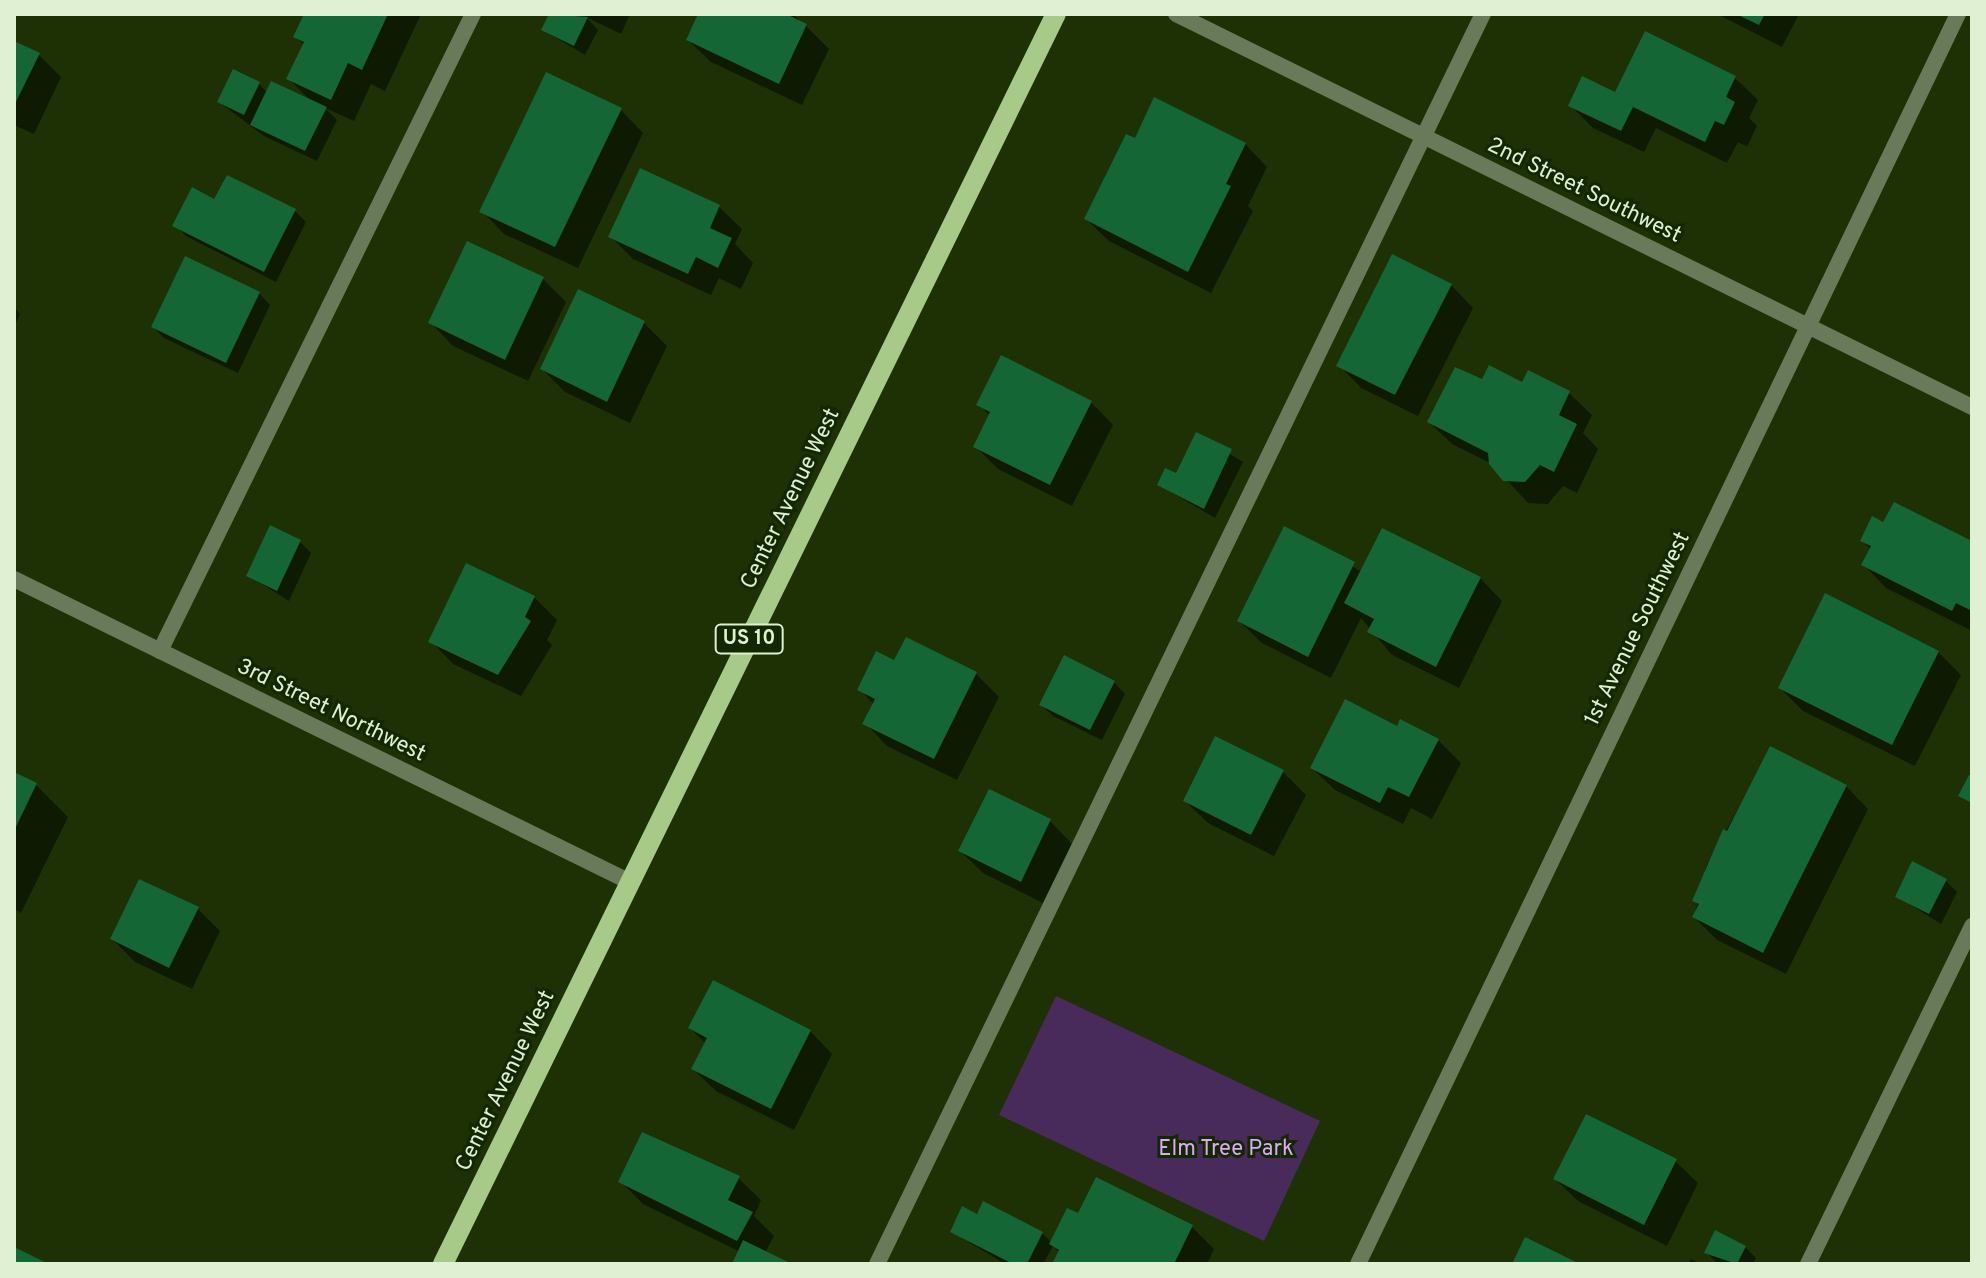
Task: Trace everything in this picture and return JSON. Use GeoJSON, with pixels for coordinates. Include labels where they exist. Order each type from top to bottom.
{"type":"FeatureCollection","features":[{"type":"Feature","properties":{"kind":"main road","name":"Center Avenue West"},"geometry":{"type":"LineString","coordinates":[[443,1264],[1056,14]]}},
{"type":"Feature","properties":{"kind":"street"},"geometry":{"type":"LineString","coordinates":[[160,651],[473,14]]}},
{"type":"Feature","properties":{"kind":"street","name":"2nd Street Southwest"},"geometry":{"type":"LineString","coordinates":[[1176,14],[1972,407]]}},
{"type":"Feature","properties":{"kind":"street"},"geometry":{"type":"LineString","coordinates":[[877,1264],[1483,14]]}},
{"type":"Feature","properties":{"kind":"street","name":"1st Avenue Southwest"},"geometry":{"type":"LineString","coordinates":[[1358,1264],[1958,14]]}},
{"type":"Feature","properties":{"kind":"street","name":"3rd Street Northwest"},"geometry":{"type":"LineString","coordinates":[[14,579],[630,882]]}},
{"type":"Feature","properties":{"kind":"street"},"geometry":{"type":"LineString","coordinates":[[1808,1264],[1972,926]]}},
{"type":"Feature","properties":{"kind":"green space","name":"Elm Tree Park"},"geometry":{"type":"Polygon","coordinates":[[[1056,996],[1320,1121],[1264,1241],[999,1115],[1056,996]]]}},
{"type":"Feature","properties":{"kind":"building"},"geometry":{"type":"Polygon","coordinates":[[[304,14],[388,14],[362,70],[348,63],[331,100],[286,79],[304,42],[293,37],[304,14]]]}},
{"type":"Feature","properties":{"kind":"building"},"geometry":{"type":"Polygon","coordinates":[[[549,14],[588,17],[574,46],[541,30],[549,14]]]}},
{"type":"Feature","properties":{"kind":"building"},"geometry":{"type":"Polygon","coordinates":[[[698,14],[786,14],[807,24],[779,84],[686,40],[698,14]]]}},
{"type":"Feature","properties":{"kind":"building"},"geometry":{"type":"Polygon","coordinates":[[[1736,14],[1765,14],[1759,25],[1736,14]]]}},
{"type":"Feature","properties":{"kind":"building"},"geometry":{"type":"Polygon","coordinates":[[[1645,31],[1736,76],[1726,97],[1735,102],[1724,125],[1715,121],[1705,142],[1633,107],[1621,131],[1568,106],[1582,76],[1615,92],[1645,31]]]}},
{"type":"Feature","properties":{"kind":"building"},"geometry":{"type":"Polygon","coordinates":[[[14,41],[40,53],[14,106],[14,41]]]}},
{"type":"Feature","properties":{"kind":"building"},"geometry":{"type":"Polygon","coordinates":[[[233,69],[260,82],[244,115],[217,102],[233,69]]]}},
{"type":"Feature","properties":{"kind":"building"},"geometry":{"type":"Polygon","coordinates":[[[546,72],[622,108],[555,247],[479,212],[546,72]]]}},
{"type":"Feature","properties":{"kind":"building"},"geometry":{"type":"Polygon","coordinates":[[[271,81],[327,107],[305,151],[250,125],[271,81]]]}},
{"type":"Feature","properties":{"kind":"building"},"geometry":{"type":"Polygon","coordinates":[[[1154,97],[1246,143],[1226,184],[1231,186],[1188,272],[1084,219],[1126,134],[1135,138],[1154,97]]]}},
{"type":"Feature","properties":{"kind":"building"},"geometry":{"type":"Polygon","coordinates":[[[640,168],[720,205],[710,228],[732,238],[718,268],[696,257],[688,274],[608,237],[640,168]]]}},
{"type":"Feature","properties":{"kind":"building"},"geometry":{"type":"Polygon","coordinates":[[[227,175],[296,209],[264,272],[172,226],[192,187],[214,199],[227,175]]]}},
{"type":"Feature","properties":{"kind":"building"},"geometry":{"type":"Polygon","coordinates":[[[467,241],[544,277],[505,360],[428,323],[467,241]]]}},
{"type":"Feature","properties":{"kind":"building"},"geometry":{"type":"Polygon","coordinates":[[[1392,254],[1452,284],[1395,395],[1336,366],[1392,254]]]}},
{"type":"Feature","properties":{"kind":"building"},"geometry":{"type":"Polygon","coordinates":[[[185,256],[260,292],[226,363],[151,327],[185,256]]]}},
{"type":"Feature","properties":{"kind":"building"},"geometry":{"type":"Polygon","coordinates":[[[578,289],[645,321],[607,402],[540,369],[578,289]]]}},
{"type":"Feature","properties":{"kind":"building"},"geometry":{"type":"Polygon","coordinates":[[[1001,355],[1092,401],[1050,485],[973,447],[990,412],[976,405],[1001,355]]]}},
{"type":"Feature","properties":{"kind":"building"},"geometry":{"type":"Polygon","coordinates":[[[1489,365],[1522,382],[1528,370],[1570,391],[1559,415],[1577,424],[1554,472],[1540,465],[1525,482],[1503,481],[1489,464],[1488,453],[1427,422],[1455,367],[1482,379],[1489,365]]]}},
{"type":"Feature","properties":{"kind":"building"},"geometry":{"type":"Polygon","coordinates":[[[1196,432],[1232,449],[1204,509],[1157,485],[1165,468],[1176,473],[1196,432]]]}},
{"type":"Feature","properties":{"kind":"building"},"geometry":{"type":"Polygon","coordinates":[[[1894,502],[1972,541],[1972,611],[1956,603],[1952,611],[1861,565],[1871,546],[1860,541],[1872,516],[1883,522],[1894,502]]]}},
{"type":"Feature","properties":{"kind":"building"},"geometry":{"type":"Polygon","coordinates":[[[270,525],[301,540],[277,591],[246,576],[270,525]]]}},
{"type":"Feature","properties":{"kind":"building"},"geometry":{"type":"Polygon","coordinates":[[[1284,526],[1355,562],[1308,657],[1237,621],[1284,526]]]}},
{"type":"Feature","properties":{"kind":"building"},"geometry":{"type":"Polygon","coordinates":[[[1382,528],[1481,577],[1436,667],[1367,632],[1374,619],[1344,603],[1382,528]]]}},
{"type":"Feature","properties":{"kind":"building"},"geometry":{"type":"Polygon","coordinates":[[[466,563],[535,596],[525,617],[531,621],[498,675],[428,642],[466,563]]]}},
{"type":"Feature","properties":{"kind":"building"},"geometry":{"type":"Polygon","coordinates":[[[1825,593],[1939,651],[1892,745],[1778,688],[1825,593]]]}},
{"type":"Feature","properties":{"kind":"building"},"geometry":{"type":"Polygon","coordinates":[[[906,637],[977,672],[934,759],[862,724],[875,699],[857,690],[876,651],[894,660],[906,637]]]}},
{"type":"Feature","properties":{"kind":"building"},"geometry":{"type":"Polygon","coordinates":[[[1064,655],[1115,681],[1090,730],[1039,705],[1064,655]]]}},
{"type":"Feature","properties":{"kind":"building"},"geometry":{"type":"Polygon","coordinates":[[[1345,699],[1397,726],[1400,719],[1439,739],[1409,797],[1388,787],[1380,803],[1310,768],[1345,699]]]}},
{"type":"Feature","properties":{"kind":"building"},"geometry":{"type":"Polygon","coordinates":[[[1215,736],[1284,770],[1251,835],[1183,801],[1215,736]]]}},
{"type":"Feature","properties":{"kind":"building"},"geometry":{"type":"Polygon","coordinates":[[[1770,746],[1847,785],[1763,953],[1692,917],[1699,904],[1692,901],[1723,829],[1727,831],[1770,746]]]}},
{"type":"Feature","properties":{"kind":"building"},"geometry":{"type":"Polygon","coordinates":[[[14,772],[37,783],[14,831],[14,772]]]}},
{"type":"Feature","properties":{"kind":"building"},"geometry":{"type":"Polygon","coordinates":[[[1969,775],[1972,776],[1972,803],[1958,796],[1969,775]]]}},
{"type":"Feature","properties":{"kind":"building"},"geometry":{"type":"Polygon","coordinates":[[[989,789],[1051,819],[1021,882],[958,851],[989,789]]]}},
{"type":"Feature","properties":{"kind":"building"},"geometry":{"type":"Polygon","coordinates":[[[1912,861],[1947,879],[1929,914],[1895,897],[1912,861]]]}},
{"type":"Feature","properties":{"kind":"building"},"geometry":{"type":"Polygon","coordinates":[[[139,879],[199,907],[169,968],[110,939],[139,879]]]}},
{"type":"Feature","properties":{"kind":"building"},"geometry":{"type":"Polygon","coordinates":[[[713,980],[811,1030],[771,1109],[691,1069],[707,1038],[688,1028],[713,980]]]}},
{"type":"Feature","properties":{"kind":"building"},"geometry":{"type":"Polygon","coordinates":[[[1586,1114],[1677,1159],[1644,1225],[1553,1179],[1586,1114]]]}},
{"type":"Feature","properties":{"kind":"building"},"geometry":{"type":"Polygon","coordinates":[[[642,1132],[740,1176],[728,1200],[753,1212],[737,1241],[618,1182],[642,1132]]]}},
{"type":"Feature","properties":{"kind":"building"},"geometry":{"type":"Polygon","coordinates":[[[1096,1177],[1193,1225],[1174,1264],[1052,1264],[1059,1250],[1049,1244],[1067,1208],[1078,1213],[1096,1177]]]}},
{"type":"Feature","properties":{"kind":"building"},"geometry":{"type":"Polygon","coordinates":[[[983,1201],[1043,1232],[1027,1264],[1013,1264],[950,1232],[962,1206],[977,1214],[983,1201]]]}},
{"type":"Feature","properties":{"kind":"building"},"geometry":{"type":"Polygon","coordinates":[[[1715,1230],[1746,1246],[1737,1264],[1704,1253],[1715,1230]]]}},
{"type":"Feature","properties":{"kind":"building"},"geometry":{"type":"Polygon","coordinates":[[[1525,1237],[1580,1264],[1512,1264],[1525,1237]]]}},
{"type":"Feature","properties":{"kind":"building"},"geometry":{"type":"Polygon","coordinates":[[[743,1240],[792,1264],[732,1264],[743,1240]]]}},
{"type":"Feature","properties":{"kind":"building"},"geometry":{"type":"Polygon","coordinates":[[[14,1247],[49,1264],[14,1264],[14,1247]]]}}]}
